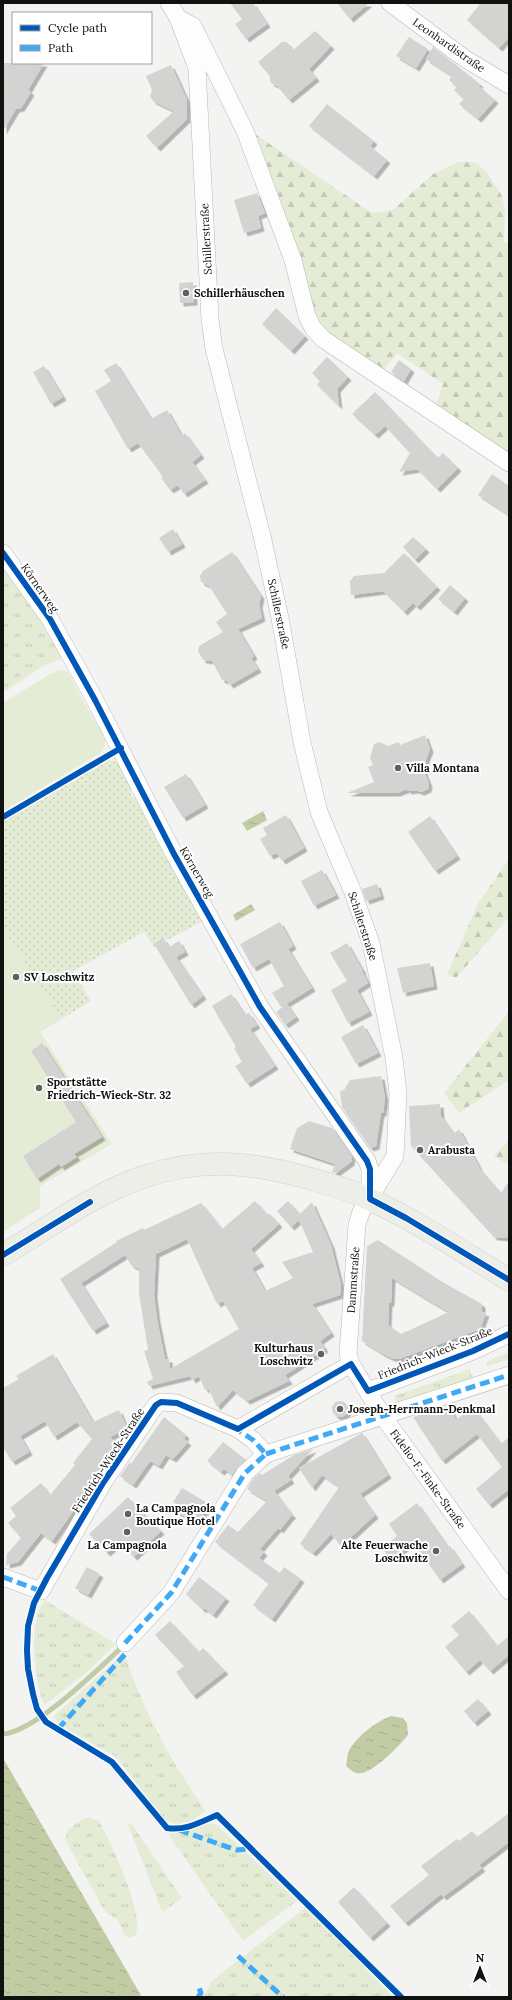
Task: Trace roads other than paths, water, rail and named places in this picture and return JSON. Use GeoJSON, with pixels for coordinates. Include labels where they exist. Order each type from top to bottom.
{"type":"FeatureCollection","features":[{"type":"Feature","properties":{"kind":"main road"},"geometry":{"type":"LineString","coordinates":[[3,1255],[113,1190],[142,1177],[184,1167],[213,1163],[264,1167],[325,1182],[370,1199],[406,1218],[509,1280]]}},
{"type":"Feature","properties":{"kind":"street","name":"Schillerstraße"},"geometry":{"type":"LineString","coordinates":[[169,3],[178,18],[197,68],[210,319],[214,349],[262,536],[280,618],[302,742],[319,812],[352,890],[371,943],[394,1058],[398,1093],[395,1156],[370,1199]]}},
{"type":"Feature","properties":{"kind":"street","name":"Leonhardistraße"},"geometry":{"type":"LineString","coordinates":[[390,3],[464,58],[509,85]]}},
{"type":"Feature","properties":{"kind":"street","name":"Schillerstraße"},"geometry":{"type":"LineString","coordinates":[[178,18],[193,26],[245,131],[292,260],[307,316],[313,328],[323,339],[509,463]]}},
{"type":"Feature","properties":{"kind":"street","name":"Körnerweg"},"geometry":{"type":"LineString","coordinates":[[3,553],[50,619],[95,700],[174,854],[260,1007],[365,1158],[370,1169],[370,1199]]}},
{"type":"Feature","properties":{"kind":"street","name":"Dammstraße"},"geometry":{"type":"LineString","coordinates":[[351,1364],[348,1354],[357,1225],[361,1212],[370,1199]]}},
{"type":"Feature","properties":{"kind":"street","name":"Friedrich-Wieck-Straße"},"geometry":{"type":"LineString","coordinates":[[368,1391],[473,1351],[509,1334]]}},
{"type":"Feature","properties":{"kind":"street","name":"Fidelio-F.-Finke-Straße"},"geometry":{"type":"LineString","coordinates":[[351,1364],[382,1415],[509,1591]]}},
{"type":"Feature","properties":{"kind":"street"},"geometry":{"type":"LineString","coordinates":[[238,1429],[351,1364]]}},
{"type":"Feature","properties":{"kind":"street"},"geometry":{"type":"LineString","coordinates":[[125,1643],[171,1593],[245,1473],[266,1454],[382,1415],[509,1375]]}},
{"type":"Feature","properties":{"kind":"street","name":"Friedrich-Wieck-Straße"},"geometry":{"type":"LineString","coordinates":[[3,1577],[41,1591],[102,1483],[156,1405],[161,1402],[177,1403],[238,1429],[253,1440],[266,1454]]}},
{"type":"Feature","properties":{"kind":"water"},"geometry":{"type":"Polygon","coordinates":[[[263,811],[267,820],[247,831],[242,823],[263,811]]]}},
{"type":"Feature","properties":{"kind":"water"},"geometry":{"type":"Polygon","coordinates":[[[251,904],[255,910],[236,921],[233,915],[251,904]]]}},
{"type":"Feature","properties":{"kind":"water"},"geometry":{"type":"Polygon","coordinates":[[[391,1716],[403,1718],[407,1723],[408,1735],[380,1763],[368,1771],[355,1773],[346,1766],[348,1753],[351,1747],[366,1731],[385,1718],[391,1716]]]}},
{"type":"Feature","properties":{"kind":"water"},"geometry":{"type":"Polygon","coordinates":[[[3,1758],[142,1997],[3,1997],[3,1758]]]}},
{"type":"Feature","properties":{"kind":"waterway"},"geometry":{"type":"LineString","coordinates":[[3,1734],[17,1730],[32,1723],[48,1712],[81,1685],[121,1648]]}},
{"type":"Feature","properties":{"kind":"place","name":"Schillerhäuschen"},"geometry":{"type":"Point","coordinates":[186,293]}},
{"type":"Feature","properties":{"kind":"place","name":"Villa Montana"},"geometry":{"type":"Point","coordinates":[398,768]}},
{"type":"Feature","properties":{"kind":"place","name":"SV Loschwitz"},"geometry":{"type":"Point","coordinates":[16,977]}},
{"type":"Feature","properties":{"kind":"place","name":"Sportstätte Friedrich-Wieck-Str. 32"},"geometry":{"type":"Point","coordinates":[39,1088]}},
{"type":"Feature","properties":{"kind":"place","name":"Arabusta"},"geometry":{"type":"Point","coordinates":[420,1150]}},
{"type":"Feature","properties":{"kind":"place","name":"Kulturhaus Loschwitz"},"geometry":{"type":"Point","coordinates":[321,1354]}},
{"type":"Feature","properties":{"kind":"place","name":"Joseph-Herrmann-Denkmal"},"geometry":{"type":"Point","coordinates":[340,1409]}},
{"type":"Feature","properties":{"kind":"place","name":"La Campagnola Boutique Hotel"},"geometry":{"type":"Point","coordinates":[128,1514]}},
{"type":"Feature","properties":{"kind":"place","name":"La Campagnola"},"geometry":{"type":"Point","coordinates":[127,1532]}},
{"type":"Feature","properties":{"kind":"place","name":"Alte Feuerwache Loschwitz"},"geometry":{"type":"Point","coordinates":[436,1551]}}]}
